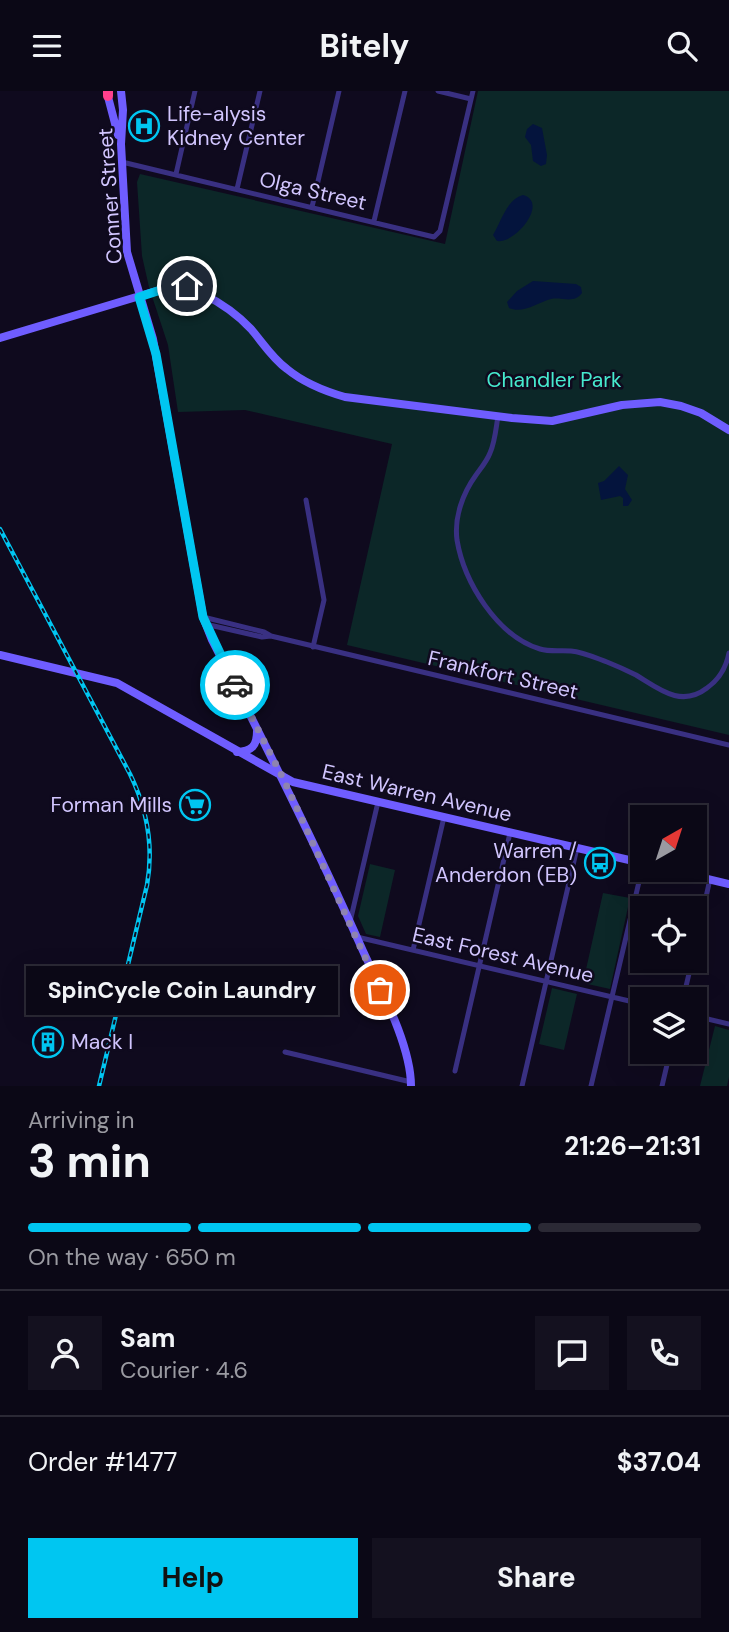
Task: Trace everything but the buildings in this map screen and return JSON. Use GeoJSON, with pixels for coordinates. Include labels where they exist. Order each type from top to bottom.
{"type":"FeatureCollection","features":[{"type":"Feature","properties":{"kind":"main road","name":"Conner Street"},"geometry":{"type":"LineString","coordinates":[[121,91],[127,250],[156,354],[204,621],[283,778],[357,937],[403,1044],[411,1084]]}},
{"type":"Feature","properties":{"kind":"main road"},"geometry":{"type":"LineString","coordinates":[[107,93],[121,144]]}},
{"type":"Feature","properties":{"kind":"main road"},"geometry":{"type":"LineString","coordinates":[[0,338],[175,286],[187,286],[221,304],[240,319],[288,370],[310,384],[337,395],[498,417],[552,421],[622,405],[660,402],[701,412],[729,430]]}},
{"type":"Feature","properties":{"kind":"main road","name":"East Warren Avenue"},"geometry":{"type":"LineString","coordinates":[[0,655],[117,683],[283,778],[630,860]]}},
{"type":"Feature","properties":{"kind":"main road"},"geometry":{"type":"LineString","coordinates":[[237,752],[247,752],[253,748],[257,739],[257,727]]}},
{"type":"Feature","properties":{"kind":"main road"},"geometry":{"type":"LineString","coordinates":[[707,878],[729,884]]}},
{"type":"Feature","properties":{"kind":"street"},"geometry":{"type":"LineString","coordinates":[[123,110],[127,91]]}},
{"type":"Feature","properties":{"kind":"street"},"geometry":{"type":"LineString","coordinates":[[176,174],[195,91]]}},
{"type":"Feature","properties":{"kind":"street"},"geometry":{"type":"LineString","coordinates":[[237,189],[260,91]]}},
{"type":"Feature","properties":{"kind":"street"},"geometry":{"type":"LineString","coordinates":[[312,207],[339,91]]}},
{"type":"Feature","properties":{"kind":"street"},"geometry":{"type":"LineString","coordinates":[[374,221],[405,91]]}},
{"type":"Feature","properties":{"kind":"street"},"geometry":{"type":"LineString","coordinates":[[438,91],[471,99],[473,91]]}},
{"type":"Feature","properties":{"kind":"street","name":"Olga Street"},"geometry":{"type":"LineString","coordinates":[[122,162],[434,236],[440,231],[471,99]]}},
{"type":"Feature","properties":{"kind":"street"},"geometry":{"type":"LineString","coordinates":[[498,417],[491,451],[464,496],[456,529],[458,545],[472,584],[498,622],[514,636],[534,647],[585,654],[623,668],[661,692],[676,697],[691,696],[704,691],[719,678],[727,666],[729,653]]}},
{"type":"Feature","properties":{"kind":"street"},"geometry":{"type":"LineString","coordinates":[[306,500],[324,600],[313,647]]}},
{"type":"Feature","properties":{"kind":"street","name":"Frankfort Street"},"geometry":{"type":"LineString","coordinates":[[204,621],[262,637],[271,636],[729,745]]}},
{"type":"Feature","properties":{"kind":"street"},"geometry":{"type":"LineString","coordinates":[[350,922],[378,802]]}},
{"type":"Feature","properties":{"kind":"street"},"geometry":{"type":"LineString","coordinates":[[413,950],[444,817]]}},
{"type":"Feature","properties":{"kind":"street"},"geometry":{"type":"LineString","coordinates":[[455,1071],[510,833]]}},
{"type":"Feature","properties":{"kind":"street"},"geometry":{"type":"LineString","coordinates":[[522,1086],[576,848]]}},
{"type":"Feature","properties":{"kind":"street"},"geometry":{"type":"LineString","coordinates":[[706,896],[710,879]]}},
{"type":"Feature","properties":{"kind":"street"},"geometry":{"type":"LineString","coordinates":[[592,1086],[639,882]]}},
{"type":"Feature","properties":{"kind":"street","name":"East Forest Avenue"},"geometry":{"type":"LineString","coordinates":[[357,937],[630,1001]]}},
{"type":"Feature","properties":{"kind":"street"},"geometry":{"type":"LineString","coordinates":[[707,1019],[729,1024]]}},
{"type":"Feature","properties":{"kind":"street"},"geometry":{"type":"LineString","coordinates":[[285,1052],[411,1084]]}},
{"type":"Feature","properties":{"kind":"street"},"geometry":{"type":"LineString","coordinates":[[662,1086],[667,1064]]}},
{"type":"Feature","properties":{"kind":"green space","name":"Chandler Park"},"geometry":{"type":"Polygon","coordinates":[[[478,91],[729,91],[729,735],[347,645],[392,444],[245,410],[178,412],[168,345],[142,256],[137,182],[140,174],[445,244],[478,91]]]}},
{"type":"Feature","properties":{"kind":"green space"},"geometry":{"type":"Polygon","coordinates":[[[370,864],[395,870],[380,937],[366,934],[358,916],[370,864]]]}},
{"type":"Feature","properties":{"kind":"green space"},"geometry":{"type":"Polygon","coordinates":[[[603,893],[630,898],[610,989],[583,983],[603,893]]]}},
{"type":"Feature","properties":{"kind":"green space"},"geometry":{"type":"Polygon","coordinates":[[[552,988],[577,994],[564,1050],[539,1044],[552,988]]]}},
{"type":"Feature","properties":{"kind":"green space"},"geometry":{"type":"Polygon","coordinates":[[[715,1026],[729,1030],[727,1086],[700,1086],[715,1026]]]}},
{"type":"Feature","properties":{"kind":"water"},"geometry":{"type":"Polygon","coordinates":[[[533,124],[542,128],[547,155],[546,164],[541,166],[533,161],[531,145],[525,137],[527,129],[533,124]]]}},
{"type":"Feature","properties":{"kind":"water"},"geometry":{"type":"Polygon","coordinates":[[[523,195],[530,199],[533,206],[527,222],[513,236],[497,241],[493,235],[505,212],[517,197],[523,195]]]}},
{"type":"Feature","properties":{"kind":"water"},"geometry":{"type":"Polygon","coordinates":[[[533,281],[576,284],[581,287],[582,293],[572,299],[551,299],[520,310],[509,308],[507,302],[517,291],[533,281]]]}},
{"type":"Feature","properties":{"kind":"water"},"geometry":{"type":"Polygon","coordinates":[[[619,466],[628,475],[625,489],[632,500],[628,506],[623,506],[623,498],[620,496],[601,500],[598,483],[604,481],[619,466]]]}},
{"type":"Feature","properties":{"kind":"railway"},"geometry":{"type":"LineString","coordinates":[[0,529],[130,774],[148,828],[150,856],[147,885],[99,1086]]}},
{"type":"Feature","properties":{"kind":"way so far"},"geometry":{"type":"LineString","coordinates":[[235,685],[283,778],[380,990]]}},
{"type":"Feature","properties":{"kind":"place","name":"Life-alysis Kidney Center"},"geometry":{"type":"Point","coordinates":[144,126]}},
{"type":"Feature","properties":{"kind":"place","name":"Forman Mills"},"geometry":{"type":"Point","coordinates":[195,805]}},
{"type":"Feature","properties":{"kind":"place","name":"Warren / Anderdon (EB)"},"geometry":{"type":"Point","coordinates":[600,863]}},
{"type":"Feature","properties":{"kind":"place","name":"SpinCycle Coin Laundry"},"geometry":{"type":"Point","coordinates":[380,990]}},
{"type":"Feature","properties":{"kind":"place","name":"Mack I"},"geometry":{"type":"Point","coordinates":[48,1042]}},
{"type":"Feature","properties":{"kind":"route"},"geometry":{"type":"LineString","coordinates":[[187,286],[173,286],[139,297],[156,354],[203,617],[235,685]]}}]}
